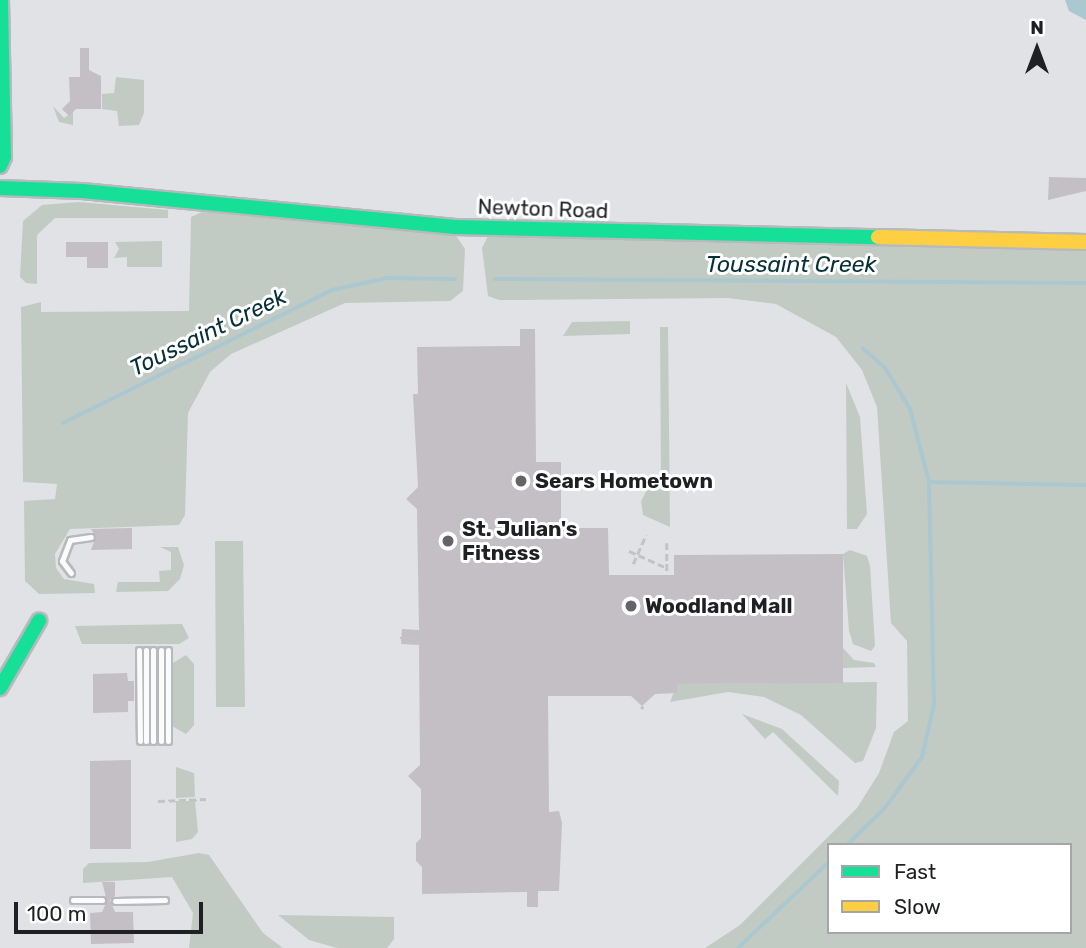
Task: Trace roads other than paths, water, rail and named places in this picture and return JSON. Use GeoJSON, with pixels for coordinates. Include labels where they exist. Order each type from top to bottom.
{"type":"FeatureCollection","features":[{"type":"Feature","properties":{"kind":"street"},"geometry":{"type":"LineString","coordinates":[[0,166],[4,157],[1,0]]}},
{"type":"Feature","properties":{"kind":"street","name":"Newton Road"},"geometry":{"type":"LineString","coordinates":[[0,188],[82,191],[455,227],[1086,242]]}},
{"type":"Feature","properties":{"kind":"street"},"geometry":{"type":"LineString","coordinates":[[0,688],[39,621]]}},
{"type":"Feature","properties":{"kind":"lane"},"geometry":{"type":"LineString","coordinates":[[71,573],[62,561],[71,540],[91,537]]}},
{"type":"Feature","properties":{"kind":"lane"},"geometry":{"type":"LineString","coordinates":[[146,650],[147,741],[146,650]]}},
{"type":"Feature","properties":{"kind":"lane"},"geometry":{"type":"LineString","coordinates":[[161,741],[164,650],[168,741]]}},
{"type":"Feature","properties":{"kind":"lane"},"geometry":{"type":"LineString","coordinates":[[73,900],[102,900]]}},
{"type":"Feature","properties":{"kind":"lane"},"geometry":{"type":"LineString","coordinates":[[115,901],[165,901]]}},
{"type":"Feature","properties":{"kind":"water"},"geometry":{"type":"Polygon","coordinates":[[[1065,0],[1086,0],[1086,20],[1069,11],[1065,0]]]}},
{"type":"Feature","properties":{"kind":"waterway","name":"Toussaint Creek"},"geometry":{"type":"LineString","coordinates":[[63,423],[332,290],[387,278],[455,279]]}},
{"type":"Feature","properties":{"kind":"waterway","name":"Toussaint Creek"},"geometry":{"type":"LineString","coordinates":[[495,279],[1086,283]]}},
{"type":"Feature","properties":{"kind":"waterway"},"geometry":{"type":"LineString","coordinates":[[849,843],[885,808],[922,757],[934,705],[929,482],[910,409],[885,368],[863,349]]}},
{"type":"Feature","properties":{"kind":"waterway"},"geometry":{"type":"LineString","coordinates":[[929,482],[1086,485]]}},
{"type":"Feature","properties":{"kind":"waterway"},"geometry":{"type":"LineString","coordinates":[[738,948],[827,864]]}},
{"type":"Feature","properties":{"kind":"place","name":"Sears Hometown"},"geometry":{"type":"Point","coordinates":[521,481]}},
{"type":"Feature","properties":{"kind":"place","name":"St. Julian's Fitness"},"geometry":{"type":"Point","coordinates":[448,541]}},
{"type":"Feature","properties":{"kind":"place","name":"Woodland Mall"},"geometry":{"type":"Point","coordinates":[631,606]}}]}
